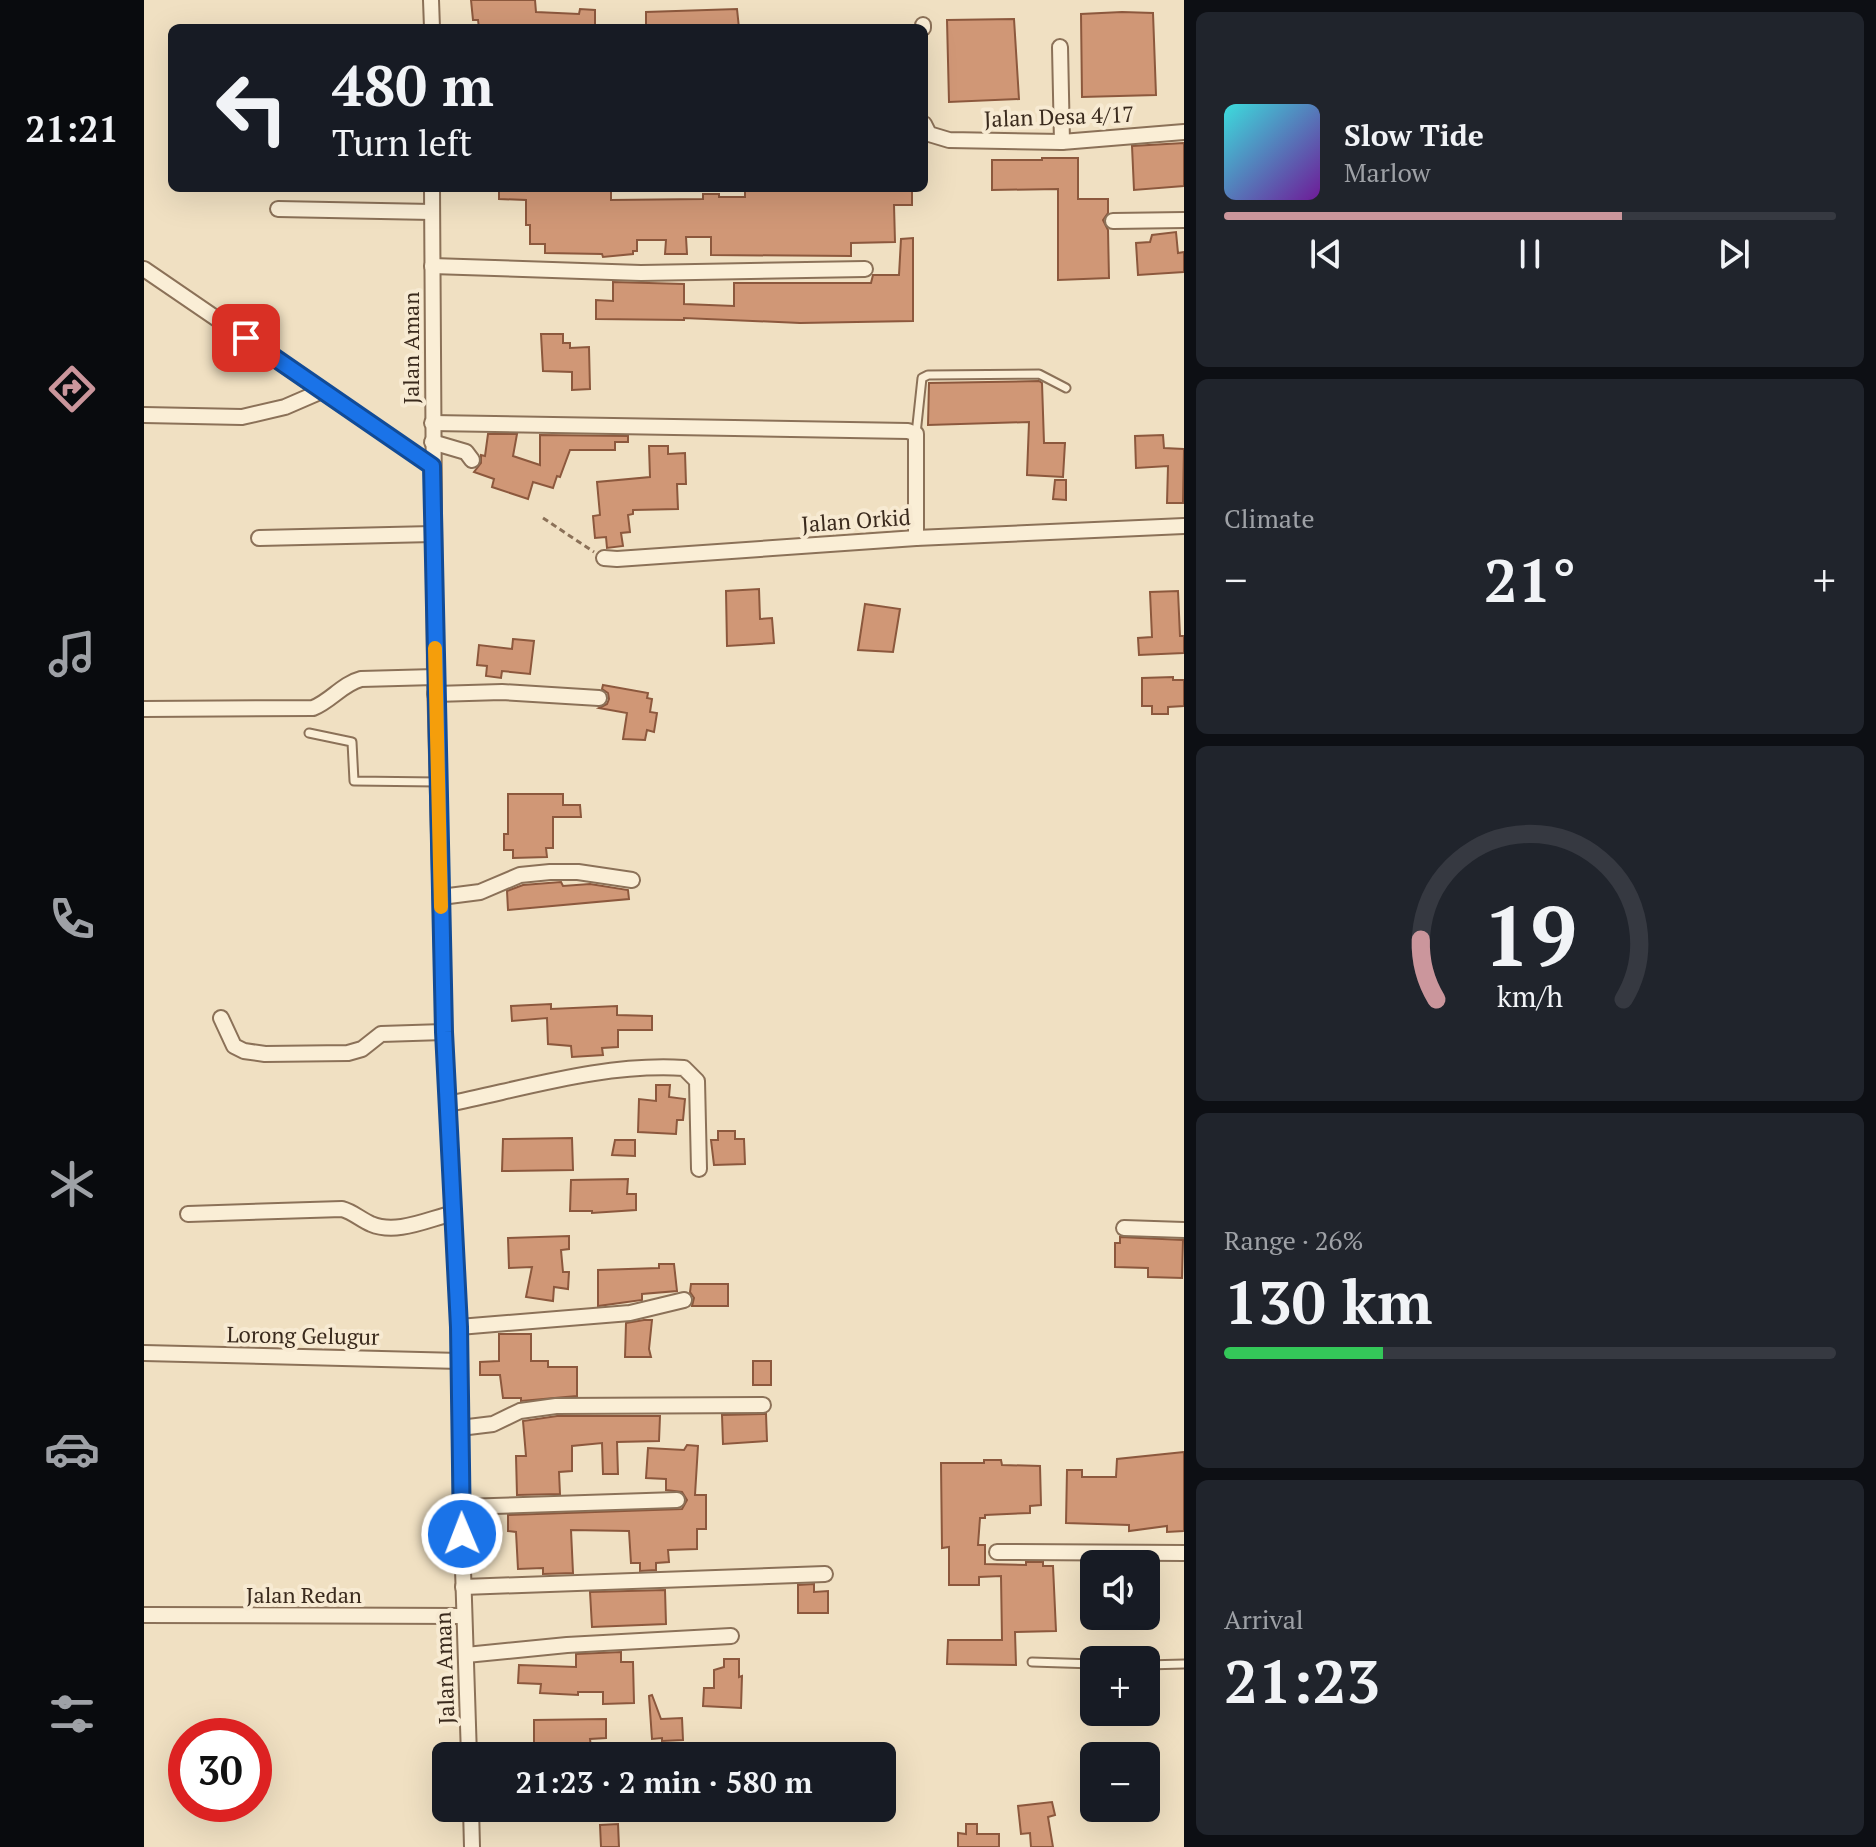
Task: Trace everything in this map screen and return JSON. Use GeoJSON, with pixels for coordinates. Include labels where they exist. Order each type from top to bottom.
{"type":"FeatureCollection","features":[{"type":"Feature","properties":{"kind":"street"},"geometry":{"type":"LineString","coordinates":[[431,0],[432,24]]}},
{"type":"Feature","properties":{"kind":"street"},"geometry":{"type":"LineString","coordinates":[[1060,47],[1062,142]]}},
{"type":"Feature","properties":{"kind":"street","name":"Jalan Desa 4/17"},"geometry":{"type":"LineString","coordinates":[[928,132],[949,140],[1062,142],[1184,132]]}},
{"type":"Feature","properties":{"kind":"street","name":"Jalan Aman"},"geometry":{"type":"LineString","coordinates":[[432,192],[432,212],[445,266],[432,423],[435,694],[444,1032],[459,1327],[460,1428],[476,1587],[464,1616],[472,1655],[469,1742]]}},
{"type":"Feature","properties":{"kind":"street"},"geometry":{"type":"LineString","coordinates":[[278,209],[432,212]]}},
{"type":"Feature","properties":{"kind":"street"},"geometry":{"type":"LineString","coordinates":[[1113,221],[1184,220]]}},
{"type":"Feature","properties":{"kind":"street"},"geometry":{"type":"LineString","coordinates":[[445,266],[641,273],[865,269]]}},
{"type":"Feature","properties":{"kind":"street"},"geometry":{"type":"LineString","coordinates":[[144,269],[432,466]]}},
{"type":"Feature","properties":{"kind":"street"},"geometry":{"type":"LineString","coordinates":[[144,415],[242,417],[285,407],[322,391]]}},
{"type":"Feature","properties":{"kind":"street"},"geometry":{"type":"LineString","coordinates":[[432,423],[908,431],[916,434],[916,538]]}},
{"type":"Feature","properties":{"kind":"street"},"geometry":{"type":"LineString","coordinates":[[432,442],[466,452],[472,460]]}},
{"type":"Feature","properties":{"kind":"street","name":"Jalan Orkid"},"geometry":{"type":"LineString","coordinates":[[604,558],[916,538],[1184,526]]}},
{"type":"Feature","properties":{"kind":"street"},"geometry":{"type":"LineString","coordinates":[[259,538],[433,534]]}},
{"type":"Feature","properties":{"kind":"street"},"geometry":{"type":"LineString","coordinates":[[144,709],[313,708],[327,702],[349,682],[435,677]]}},
{"type":"Feature","properties":{"kind":"street"},"geometry":{"type":"LineString","coordinates":[[435,694],[502,692],[599,698]]}},
{"type":"Feature","properties":{"kind":"street"},"geometry":{"type":"LineString","coordinates":[[441,897],[480,892],[520,875],[535,873],[578,872],[632,880]]}},
{"type":"Feature","properties":{"kind":"street"},"geometry":{"type":"LineString","coordinates":[[221,1018],[234,1046],[265,1054],[348,1053],[362,1049],[381,1034],[444,1032]]}},
{"type":"Feature","properties":{"kind":"street"},"geometry":{"type":"LineString","coordinates":[[448,1104],[602,1070],[656,1066],[684,1068],[697,1081],[699,1169]]}},
{"type":"Feature","properties":{"kind":"street"},"geometry":{"type":"LineString","coordinates":[[188,1214],[342,1209],[370,1223],[401,1228],[454,1213]]}},
{"type":"Feature","properties":{"kind":"street"},"geometry":{"type":"LineString","coordinates":[[1124,1228],[1184,1230]]}},
{"type":"Feature","properties":{"kind":"street"},"geometry":{"type":"LineString","coordinates":[[459,1327],[630,1313],[684,1300]]}},
{"type":"Feature","properties":{"kind":"street","name":"Lorong Gelugur"},"geometry":{"type":"LineString","coordinates":[[144,1353],[460,1361]]}},
{"type":"Feature","properties":{"kind":"street"},"geometry":{"type":"LineString","coordinates":[[460,1428],[493,1424],[520,1411],[556,1406],[763,1405]]}},
{"type":"Feature","properties":{"kind":"street"},"geometry":{"type":"LineString","coordinates":[[467,1506],[677,1500]]}},
{"type":"Feature","properties":{"kind":"street"},"geometry":{"type":"LineString","coordinates":[[997,1552],[1184,1553]]}},
{"type":"Feature","properties":{"kind":"street"},"geometry":{"type":"LineString","coordinates":[[476,1587],[825,1574]]}},
{"type":"Feature","properties":{"kind":"street","name":"Jalan Redan"},"geometry":{"type":"LineString","coordinates":[[144,1615],[464,1616]]}},
{"type":"Feature","properties":{"kind":"street"},"geometry":{"type":"LineString","coordinates":[[472,1655],[575,1644],[731,1636]]}},
{"type":"Feature","properties":{"kind":"street"},"geometry":{"type":"LineString","coordinates":[[471,1822],[472,1847]]}},
{"type":"Feature","properties":{"kind":"lane"},"geometry":{"type":"LineString","coordinates":[[916,434],[922,378],[928,375],[1039,374],[1066,388]]}},
{"type":"Feature","properties":{"kind":"lane"},"geometry":{"type":"LineString","coordinates":[[309,733],[352,742],[354,781],[438,782]]}},
{"type":"Feature","properties":{"kind":"lane"},"geometry":{"type":"LineString","coordinates":[[1032,1662],[1080,1664]]}},
{"type":"Feature","properties":{"kind":"lane"},"geometry":{"type":"LineString","coordinates":[[1160,1665],[1184,1664]]}},
{"type":"Feature","properties":{"kind":"path"},"geometry":{"type":"LineString","coordinates":[[543,518],[604,558]]}},
{"type":"Feature","properties":{"kind":"building"},"geometry":{"type":"Polygon","coordinates":[[[471,0],[535,0],[536,12],[579,14],[580,9],[595,10],[595,24],[478,24],[478,20],[473,20],[471,0]]]}},
{"type":"Feature","properties":{"kind":"building"},"geometry":{"type":"Polygon","coordinates":[[[737,9],[739,24],[646,24],[646,12],[737,9]]]}},
{"type":"Feature","properties":{"kind":"building"},"geometry":{"type":"Polygon","coordinates":[[[1153,13],[1156,95],[1082,97],[1081,14],[1153,13]]]}},
{"type":"Feature","properties":{"kind":"building"},"geometry":{"type":"Polygon","coordinates":[[[1014,19],[1019,99],[949,102],[947,20],[1014,19]]]}},
{"type":"Feature","properties":{"kind":"building"},"geometry":{"type":"Polygon","coordinates":[[[1184,143],[1184,186],[1134,190],[1132,146],[1184,143]]]}},
{"type":"Feature","properties":{"kind":"building"},"geometry":{"type":"Polygon","coordinates":[[[1078,158],[1078,199],[1108,199],[1108,213],[1103,220],[1108,230],[1109,278],[1058,280],[1058,189],[992,190],[992,160],[1078,158]]]}},
{"type":"Feature","properties":{"kind":"building"},"geometry":{"type":"Polygon","coordinates":[[[499,192],[611,192],[611,200],[703,199],[703,194],[745,197],[745,192],[912,192],[912,205],[894,205],[895,242],[851,243],[851,256],[711,255],[711,237],[686,237],[687,254],[665,254],[666,240],[637,240],[637,251],[633,254],[603,257],[602,254],[545,253],[545,244],[530,244],[526,200],[499,199],[499,192]]]}},
{"type":"Feature","properties":{"kind":"building"},"geometry":{"type":"Polygon","coordinates":[[[1176,232],[1178,253],[1184,252],[1184,272],[1138,275],[1136,243],[1150,242],[1152,235],[1176,232]]]}},
{"type":"Feature","properties":{"kind":"building"},"geometry":{"type":"Polygon","coordinates":[[[913,238],[913,321],[800,323],[684,318],[596,319],[596,300],[613,301],[613,282],[684,284],[684,304],[734,306],[734,283],[871,283],[873,275],[899,275],[901,239],[913,238]]]}},
{"type":"Feature","properties":{"kind":"building"},"geometry":{"type":"Polygon","coordinates":[[[541,334],[563,334],[563,343],[570,343],[570,348],[589,347],[590,389],[572,390],[572,372],[543,371],[541,334]]]}},
{"type":"Feature","properties":{"kind":"building"},"geometry":{"type":"Polygon","coordinates":[[[929,383],[1042,383],[1044,443],[1065,443],[1063,477],[1027,475],[1029,422],[928,425],[929,383]]]}},
{"type":"Feature","properties":{"kind":"building"},"geometry":{"type":"Polygon","coordinates":[[[488,434],[517,434],[513,456],[540,465],[540,435],[628,436],[628,442],[615,442],[615,450],[570,450],[553,488],[533,482],[528,499],[492,487],[494,479],[474,472],[481,463],[481,455],[485,456],[488,434]]]}},
{"type":"Feature","properties":{"kind":"building"},"geometry":{"type":"Polygon","coordinates":[[[1163,435],[1164,448],[1184,449],[1183,503],[1167,503],[1168,466],[1136,468],[1135,436],[1163,435]]]}},
{"type":"Feature","properties":{"kind":"building"},"geometry":{"type":"Polygon","coordinates":[[[649,446],[668,446],[668,454],[685,453],[686,484],[677,484],[678,509],[633,510],[633,514],[628,515],[630,532],[621,533],[623,546],[607,548],[606,537],[595,538],[593,516],[600,515],[597,482],[650,477],[649,446]]]}},
{"type":"Feature","properties":{"kind":"building"},"geometry":{"type":"Polygon","coordinates":[[[1055,480],[1066,480],[1066,500],[1053,499],[1055,480]]]}},
{"type":"Feature","properties":{"kind":"building"},"geometry":{"type":"Polygon","coordinates":[[[759,589],[760,619],[772,618],[774,643],[727,646],[726,591],[759,589]]]}},
{"type":"Feature","properties":{"kind":"building"},"geometry":{"type":"Polygon","coordinates":[[[1178,591],[1184,653],[1139,655],[1138,638],[1152,637],[1150,592],[1178,591]]]}},
{"type":"Feature","properties":{"kind":"building"},"geometry":{"type":"Polygon","coordinates":[[[865,604],[900,609],[893,652],[858,650],[865,604]]]}},
{"type":"Feature","properties":{"kind":"building"},"geometry":{"type":"Polygon","coordinates":[[[513,639],[534,641],[530,674],[502,671],[501,678],[486,676],[487,666],[477,665],[479,645],[512,649],[513,639]]]}},
{"type":"Feature","properties":{"kind":"building"},"geometry":{"type":"Polygon","coordinates":[[[1173,677],[1173,680],[1184,680],[1184,706],[1168,707],[1168,714],[1152,714],[1152,706],[1142,706],[1142,678],[1173,677]]]}},
{"type":"Feature","properties":{"kind":"building"},"geometry":{"type":"Polygon","coordinates":[[[603,685],[648,693],[647,698],[652,699],[650,712],[657,713],[654,732],[647,730],[645,740],[623,739],[627,713],[599,708],[609,699],[608,693],[602,689],[603,685]]]}},
{"type":"Feature","properties":{"kind":"building"},"geometry":{"type":"Polygon","coordinates":[[[508,794],[563,794],[563,805],[580,805],[581,817],[553,817],[553,848],[546,848],[547,857],[513,858],[513,850],[504,850],[504,834],[508,834],[508,794]]]}},
{"type":"Feature","properties":{"kind":"building"},"geometry":{"type":"Polygon","coordinates":[[[561,882],[563,886],[590,884],[628,890],[629,899],[508,910],[507,891],[523,885],[561,882]]]}},
{"type":"Feature","properties":{"kind":"building"},"geometry":{"type":"Polygon","coordinates":[[[551,1004],[551,1009],[617,1006],[617,1015],[652,1016],[652,1030],[618,1030],[618,1047],[602,1048],[603,1055],[572,1057],[571,1046],[548,1044],[547,1018],[512,1021],[511,1006],[551,1004]]]}},
{"type":"Feature","properties":{"kind":"building"},"geometry":{"type":"Polygon","coordinates":[[[656,1085],[670,1085],[669,1097],[685,1099],[683,1120],[677,1120],[676,1134],[638,1132],[639,1099],[656,1101],[656,1085]]]}},
{"type":"Feature","properties":{"kind":"building"},"geometry":{"type":"Polygon","coordinates":[[[718,1131],[735,1131],[735,1139],[744,1139],[745,1164],[714,1165],[711,1140],[718,1140],[718,1131]]]}},
{"type":"Feature","properties":{"kind":"building"},"geometry":{"type":"Polygon","coordinates":[[[572,1138],[573,1170],[502,1171],[503,1139],[572,1138]]]}},
{"type":"Feature","properties":{"kind":"building"},"geometry":{"type":"Polygon","coordinates":[[[615,1140],[635,1140],[635,1156],[612,1155],[615,1140]]]}},
{"type":"Feature","properties":{"kind":"building"},"geometry":{"type":"Polygon","coordinates":[[[628,1179],[627,1194],[636,1194],[636,1210],[570,1211],[571,1180],[628,1179]]]}},
{"type":"Feature","properties":{"kind":"building"},"geometry":{"type":"Polygon","coordinates":[[[569,1236],[569,1249],[561,1250],[563,1272],[569,1272],[568,1289],[554,1287],[553,1301],[526,1297],[532,1267],[509,1268],[508,1238],[569,1236]]]}},
{"type":"Feature","properties":{"kind":"building"},"geometry":{"type":"Polygon","coordinates":[[[1120,1237],[1183,1240],[1182,1278],[1148,1277],[1148,1268],[1115,1267],[1115,1243],[1120,1243],[1120,1237]]]}},
{"type":"Feature","properties":{"kind":"building"},"geometry":{"type":"Polygon","coordinates":[[[659,1264],[674,1264],[677,1291],[642,1294],[642,1300],[598,1306],[598,1270],[659,1268],[659,1264]]]}},
{"type":"Feature","properties":{"kind":"building"},"geometry":{"type":"Polygon","coordinates":[[[691,1284],[728,1284],[728,1306],[692,1306],[691,1284]]]}},
{"type":"Feature","properties":{"kind":"building"},"geometry":{"type":"Polygon","coordinates":[[[652,1320],[651,1357],[625,1357],[626,1323],[652,1320]]]}},
{"type":"Feature","properties":{"kind":"building"},"geometry":{"type":"Polygon","coordinates":[[[499,1334],[531,1334],[531,1361],[548,1361],[548,1367],[577,1367],[577,1396],[521,1401],[521,1398],[503,1398],[500,1375],[480,1375],[480,1362],[499,1361],[499,1334]]]}},
{"type":"Feature","properties":{"kind":"building"},"geometry":{"type":"Polygon","coordinates":[[[753,1361],[771,1361],[771,1385],[753,1385],[753,1361]]]}},
{"type":"Feature","properties":{"kind":"building"},"geometry":{"type":"Polygon","coordinates":[[[766,1414],[767,1441],[723,1444],[722,1415],[766,1414]]]}},
{"type":"Feature","properties":{"kind":"building"},"geometry":{"type":"Polygon","coordinates":[[[557,1416],[660,1416],[659,1441],[617,1442],[618,1474],[603,1474],[602,1443],[572,1446],[572,1471],[559,1472],[560,1494],[517,1495],[516,1456],[526,1456],[523,1421],[557,1416]]]}},
{"type":"Feature","properties":{"kind":"building"},"geometry":{"type":"Polygon","coordinates":[[[687,1445],[698,1446],[695,1495],[706,1495],[706,1529],[697,1529],[697,1549],[668,1550],[669,1562],[656,1563],[656,1570],[640,1571],[640,1563],[631,1563],[629,1531],[571,1530],[573,1573],[543,1574],[543,1568],[518,1569],[516,1532],[508,1531],[508,1515],[682,1509],[687,1500],[682,1492],[666,1490],[666,1479],[646,1478],[648,1448],[684,1450],[687,1445]]]}},
{"type":"Feature","properties":{"kind":"building"},"geometry":{"type":"Polygon","coordinates":[[[1184,1452],[1184,1531],[1167,1532],[1167,1526],[1129,1531],[1129,1525],[1066,1523],[1067,1470],[1082,1470],[1082,1477],[1116,1477],[1117,1459],[1184,1452]]]}},
{"type":"Feature","properties":{"kind":"building"},"geometry":{"type":"Polygon","coordinates":[[[984,1460],[1001,1460],[1002,1465],[1040,1466],[1041,1505],[1030,1506],[1030,1513],[985,1515],[985,1518],[980,1518],[978,1545],[985,1545],[985,1564],[1026,1565],[1026,1562],[1043,1562],[1043,1566],[1053,1566],[1056,1631],[1015,1632],[1016,1665],[947,1664],[948,1640],[1002,1640],[1001,1576],[979,1577],[979,1585],[949,1585],[949,1547],[942,1548],[941,1463],[984,1463],[984,1460]]]}},
{"type":"Feature","properties":{"kind":"building"},"geometry":{"type":"Polygon","coordinates":[[[814,1584],[814,1592],[828,1591],[828,1613],[798,1613],[798,1585],[814,1584]]]}},
{"type":"Feature","properties":{"kind":"building"},"geometry":{"type":"Polygon","coordinates":[[[665,1590],[666,1624],[592,1627],[590,1592],[665,1590]]]}},
{"type":"Feature","properties":{"kind":"building"},"geometry":{"type":"Polygon","coordinates":[[[621,1652],[621,1662],[633,1662],[634,1703],[603,1704],[603,1692],[578,1692],[578,1695],[540,1693],[541,1684],[518,1683],[519,1665],[576,1667],[576,1654],[621,1652]]]}},
{"type":"Feature","properties":{"kind":"building"},"geometry":{"type":"Polygon","coordinates":[[[724,1659],[739,1659],[741,1708],[703,1706],[704,1688],[714,1688],[714,1670],[724,1667],[724,1659]]]}},
{"type":"Feature","properties":{"kind":"building"},"geometry":{"type":"Polygon","coordinates":[[[652,1695],[661,1719],[682,1718],[683,1740],[652,1739],[649,1696],[652,1695]]]}},
{"type":"Feature","properties":{"kind":"building"},"geometry":{"type":"Polygon","coordinates":[[[606,1719],[606,1738],[590,1739],[590,1742],[534,1742],[534,1720],[606,1719]]]}},
{"type":"Feature","properties":{"kind":"building"},"geometry":{"type":"Polygon","coordinates":[[[1052,1802],[1055,1815],[1048,1817],[1053,1847],[1031,1847],[1030,1833],[1021,1834],[1018,1806],[1052,1802]]]}},
{"type":"Feature","properties":{"kind":"building"},"geometry":{"type":"Polygon","coordinates":[[[618,1824],[619,1847],[601,1847],[600,1825],[618,1824]]]}},
{"type":"Feature","properties":{"kind":"building"},"geometry":{"type":"Polygon","coordinates":[[[966,1824],[977,1824],[977,1834],[999,1834],[999,1847],[958,1847],[958,1833],[966,1834],[966,1824]]]}},
{"type":"Feature","properties":{"kind":"slow traffic"},"geometry":{"type":"LineString","coordinates":[[435,648],[441,907]]}},
{"type":"Feature","properties":{"kind":"route"},"geometry":{"type":"LineString","coordinates":[[246,338],[432,466],[444,1032],[459,1327],[462,1534]]}}]}
